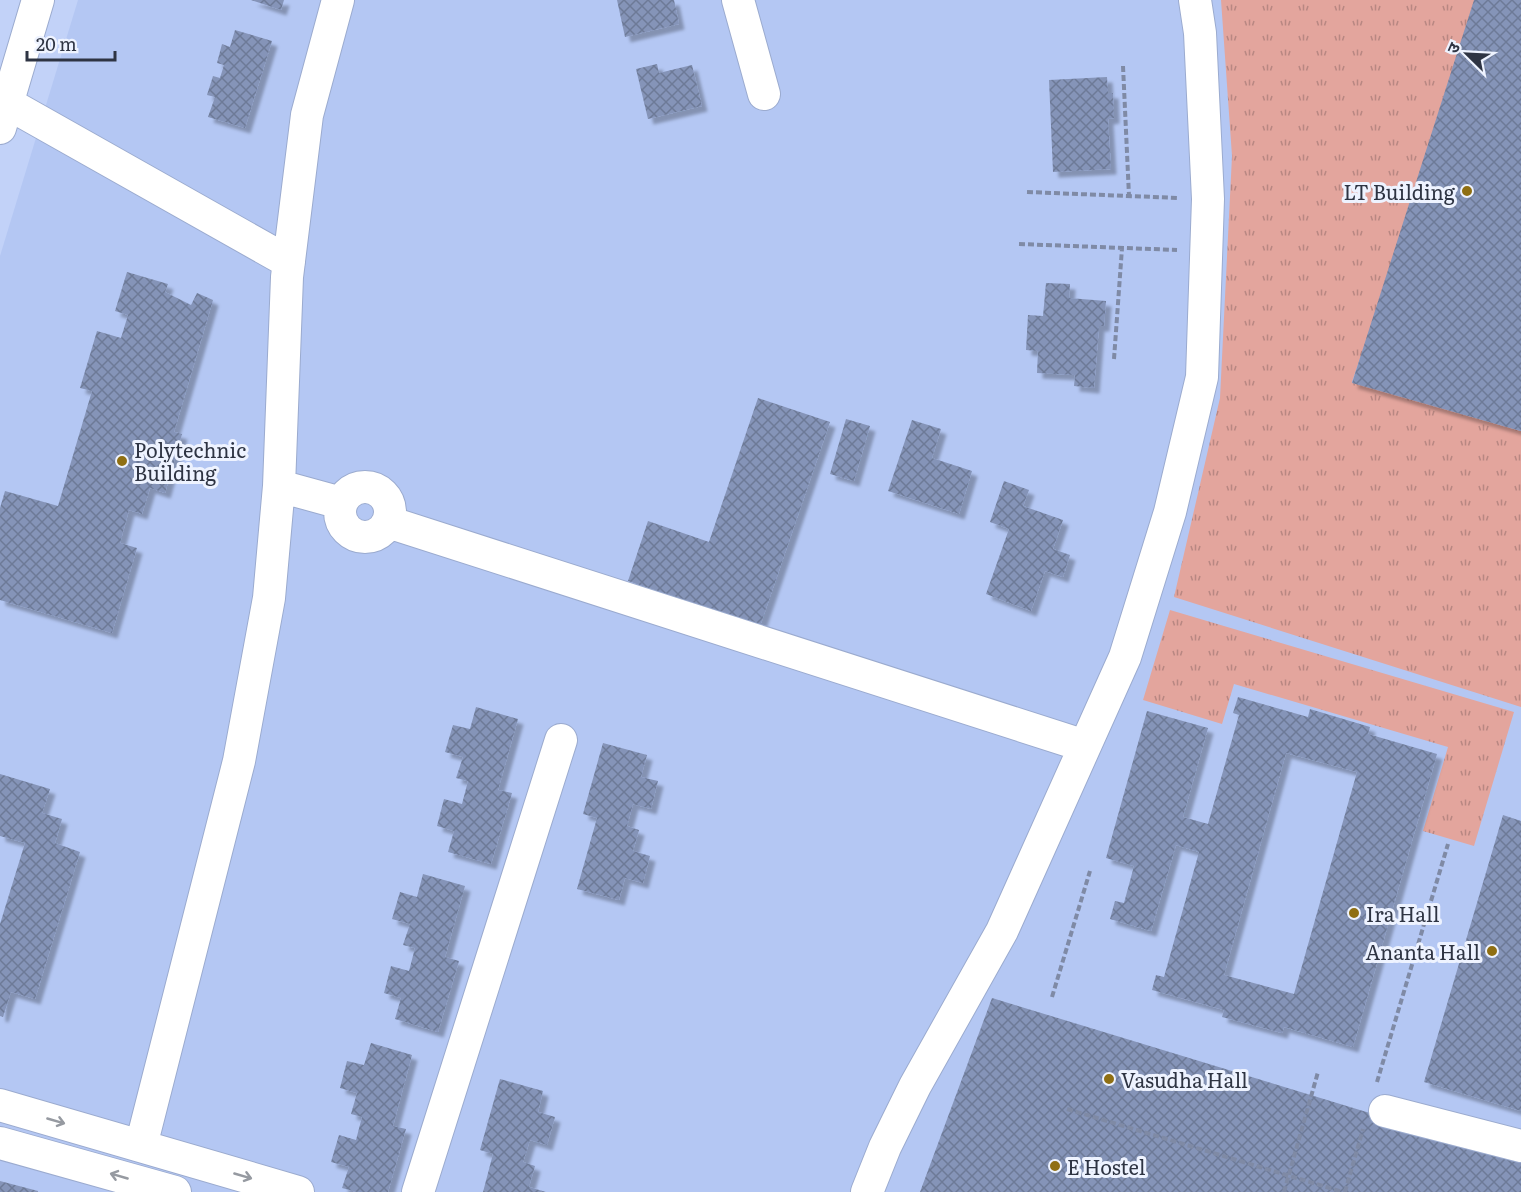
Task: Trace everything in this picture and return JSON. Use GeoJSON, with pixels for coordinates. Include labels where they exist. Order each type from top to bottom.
{"type":"FeatureCollection","features":[{"type":"Feature","properties":{"kind":"street"},"geometry":{"type":"LineString","coordinates":[[38,0],[4,116],[289,262]]}},
{"type":"Feature","properties":{"kind":"street"},"geometry":{"type":"LineString","coordinates":[[141,1146],[240,761],[270,598],[279,486],[289,262],[307,115],[338,0]]}},
{"type":"Feature","properties":{"kind":"street"},"geometry":{"type":"LineString","coordinates":[[738,0],[764,94]]}},
{"type":"Feature","properties":{"kind":"street"},"geometry":{"type":"LineString","coordinates":[[867,1192],[885,1147],[915,1086],[1002,931],[1125,657],[1170,512],[1202,377],[1208,199],[1200,33],[1195,0]]}},
{"type":"Feature","properties":{"kind":"street"},"geometry":{"type":"LineString","coordinates":[[279,486],[341,503],[341,522],[347,531],[355,536],[365,538],[375,536],[388,522],[1085,746]]}},
{"type":"Feature","properties":{"kind":"street"},"geometry":{"type":"LineString","coordinates":[[418,1192],[561,740]]}},
{"type":"Feature","properties":{"kind":"street"},"geometry":{"type":"LineString","coordinates":[[0,1105],[298,1192]]}},
{"type":"Feature","properties":{"kind":"street"},"geometry":{"type":"LineString","coordinates":[[1374,1109],[1521,1146]]}},
{"type":"Feature","properties":{"kind":"street"},"geometry":{"type":"LineString","coordinates":[[0,1143],[175,1192]]}},
{"type":"Feature","properties":{"kind":"path"},"geometry":{"type":"LineString","coordinates":[[1123,66],[1129,196]]}},
{"type":"Feature","properties":{"kind":"path"},"geometry":{"type":"LineString","coordinates":[[1027,192],[1208,199]]}},
{"type":"Feature","properties":{"kind":"path"},"geometry":{"type":"LineString","coordinates":[[1018,244],[1206,251]]}},
{"type":"Feature","properties":{"kind":"path"},"geometry":{"type":"LineString","coordinates":[[1114,359],[1122,248]]}},
{"type":"Feature","properties":{"kind":"path"},"geometry":{"type":"LineString","coordinates":[[1067,1109],[1344,1192],[1374,1109],[1448,844]]}},
{"type":"Feature","properties":{"kind":"path"},"geometry":{"type":"LineString","coordinates":[[1052,997],[1090,871]]}},
{"type":"Feature","properties":{"kind":"path"},"geometry":{"type":"LineString","coordinates":[[1284,1192],[1318,1072]]}},
{"type":"Feature","properties":{"kind":"shaded area"},"geometry":{"type":"Polygon","coordinates":[[[78,0],[1521,0],[1521,1192],[0,1192],[0,256],[78,0]]]}},
{"type":"Feature","properties":{"kind":"green space"},"geometry":{"type":"Polygon","coordinates":[[[1221,0],[1482,0],[1352,382],[1521,431],[1521,707],[1174,597],[1220,398],[1232,156],[1221,0]]]}},
{"type":"Feature","properties":{"kind":"green space"},"geometry":{"type":"Polygon","coordinates":[[[1170,610],[1514,712],[1474,846],[1423,831],[1448,747],[1234,684],[1222,724],[1143,700],[1170,610]]]}},
{"type":"Feature","properties":{"kind":"building"},"geometry":{"type":"Polygon","coordinates":[[[251,0],[284,0],[281,10],[251,0]]]}},
{"type":"Feature","properties":{"kind":"building"},"geometry":{"type":"Polygon","coordinates":[[[617,0],[674,0],[679,24],[625,37],[617,0]]]}},
{"type":"Feature","properties":{"kind":"building","name":"LT Building"},"geometry":{"type":"Polygon","coordinates":[[[1474,0],[1521,0],[1521,431],[1352,383],[1474,0]]]}},
{"type":"Feature","properties":{"kind":"building"},"geometry":{"type":"Polygon","coordinates":[[[235,30],[272,41],[245,128],[208,117],[215,97],[207,95],[213,76],[220,78],[224,65],[217,63],[222,44],[230,47],[235,30]]]}},
{"type":"Feature","properties":{"kind":"building"},"geometry":{"type":"Polygon","coordinates":[[[657,64],[659,73],[692,65],[702,106],[648,119],[636,69],[657,64]]]}},
{"type":"Feature","properties":{"kind":"building"},"geometry":{"type":"Polygon","coordinates":[[[1107,77],[1108,93],[1113,93],[1114,118],[1108,119],[1111,169],[1053,172],[1049,80],[1107,77]]]}},
{"type":"Feature","properties":{"kind":"building","name":"Polytechnic Building"},"geometry":{"type":"Polygon","coordinates":[[[127,272],[168,284],[165,292],[191,305],[197,293],[213,300],[174,432],[182,434],[165,493],[150,488],[142,514],[129,510],[120,543],[137,548],[112,633],[0,600],[0,508],[5,491],[58,506],[92,391],[80,388],[97,331],[121,338],[128,315],[115,311],[127,272]]]}},
{"type":"Feature","properties":{"kind":"building"},"geometry":{"type":"Polygon","coordinates":[[[1046,283],[1070,284],[1069,298],[1106,301],[1104,326],[1099,326],[1094,388],[1074,386],[1075,375],[1037,373],[1038,351],[1026,350],[1028,315],[1043,316],[1046,283]]]}},
{"type":"Feature","properties":{"kind":"building"},"geometry":{"type":"Polygon","coordinates":[[[758,398],[830,422],[760,626],[628,581],[648,521],[709,542],[758,398]]]}},
{"type":"Feature","properties":{"kind":"building"},"geometry":{"type":"Polygon","coordinates":[[[846,419],[870,426],[854,481],[830,474],[846,419]]]}},
{"type":"Feature","properties":{"kind":"building"},"geometry":{"type":"Polygon","coordinates":[[[912,420],[941,429],[932,458],[972,471],[959,514],[888,491],[912,420]]]}},
{"type":"Feature","properties":{"kind":"building"},"geometry":{"type":"Polygon","coordinates":[[[1004,481],[1029,490],[1023,506],[1063,520],[1053,549],[1070,555],[1063,577],[1045,571],[1031,611],[986,594],[1009,529],[990,522],[1004,481]]]}},
{"type":"Feature","properties":{"kind":"building","name":"Ira Hall"},"geometry":{"type":"Polygon","coordinates":[[[1238,697],[1308,717],[1310,709],[1370,727],[1368,734],[1437,754],[1353,1047],[1284,1027],[1282,1033],[1222,1017],[1224,1010],[1152,990],[1156,975],[1164,977],[1199,852],[1176,845],[1151,931],[1110,919],[1115,901],[1124,903],[1134,866],[1106,858],[1147,711],[1208,728],[1183,817],[1208,824],[1239,715],[1233,713],[1238,697]],[[1286,753],[1224,975],[1294,994],[1357,772],[1286,753]]]}},
{"type":"Feature","properties":{"kind":"building"},"geometry":{"type":"Polygon","coordinates":[[[476,707],[518,719],[498,790],[512,793],[491,864],[448,852],[454,831],[437,826],[444,799],[462,804],[468,781],[456,778],[463,757],[445,752],[453,725],[470,729],[476,707]]]}},
{"type":"Feature","properties":{"kind":"building"},"geometry":{"type":"Polygon","coordinates":[[[603,743],[647,755],[641,777],[658,781],[651,809],[633,804],[627,826],[639,830],[633,851],[650,856],[643,883],[625,878],[619,900],[577,889],[597,818],[583,814],[603,743]]]}},
{"type":"Feature","properties":{"kind":"building"},"geometry":{"type":"Polygon","coordinates":[[[0,774],[50,789],[42,813],[62,819],[55,843],[80,852],[35,999],[11,992],[3,1017],[0,1016],[0,924],[25,843],[0,836],[0,774]]]}},
{"type":"Feature","properties":{"kind":"building","name":"Ananta Hall"},"geometry":{"type":"Polygon","coordinates":[[[1503,815],[1521,821],[1521,1111],[1424,1082],[1503,815]]]}},
{"type":"Feature","properties":{"kind":"building"},"geometry":{"type":"Polygon","coordinates":[[[423,874],[465,886],[445,957],[459,961],[438,1032],[395,1019],[401,998],[384,993],[391,966],[409,971],[415,948],[403,945],[410,924],[392,919],[400,892],[417,897],[423,874]]]}},
{"type":"Feature","properties":{"kind":"building","name":"Vasudha Hall"},"geometry":{"type":"Polygon","coordinates":[[[992,998],[1521,1159],[1521,1192],[920,1192],[992,998]]]}},
{"type":"Feature","properties":{"kind":"building"},"geometry":{"type":"Polygon","coordinates":[[[371,1043],[412,1055],[393,1126],[406,1129],[388,1192],[357,1192],[342,1188],[349,1167],[331,1162],[339,1135],[356,1140],[362,1117],[351,1114],[357,1093],[340,1088],[347,1061],[364,1065],[371,1043]]]}},
{"type":"Feature","properties":{"kind":"building"},"geometry":{"type":"Polygon","coordinates":[[[500,1079],[543,1091],[538,1112],[555,1117],[547,1145],[530,1140],[523,1162],[535,1166],[529,1187],[546,1192],[483,1192],[493,1154],[480,1150],[500,1079]]]}},
{"type":"Feature","properties":{"kind":"building"},"geometry":{"type":"Polygon","coordinates":[[[0,1181],[38,1191],[38,1192],[0,1192],[0,1181]]]}},
{"type":"Feature","properties":{"kind":"place","name":"LT Building"},"geometry":{"type":"Point","coordinates":[1467,191]}},
{"type":"Feature","properties":{"kind":"place","name":"Polytechnic Building"},"geometry":{"type":"Point","coordinates":[122,461]}},
{"type":"Feature","properties":{"kind":"place","name":"Ira Hall"},"geometry":{"type":"Point","coordinates":[1354,913]}},
{"type":"Feature","properties":{"kind":"place","name":"Ananta Hall"},"geometry":{"type":"Point","coordinates":[1492,951]}},
{"type":"Feature","properties":{"kind":"place","name":"Vasudha Hall"},"geometry":{"type":"Point","coordinates":[1109,1079]}},
{"type":"Feature","properties":{"kind":"place","name":"E Hostel"},"geometry":{"type":"Point","coordinates":[1055,1166]}}]}
